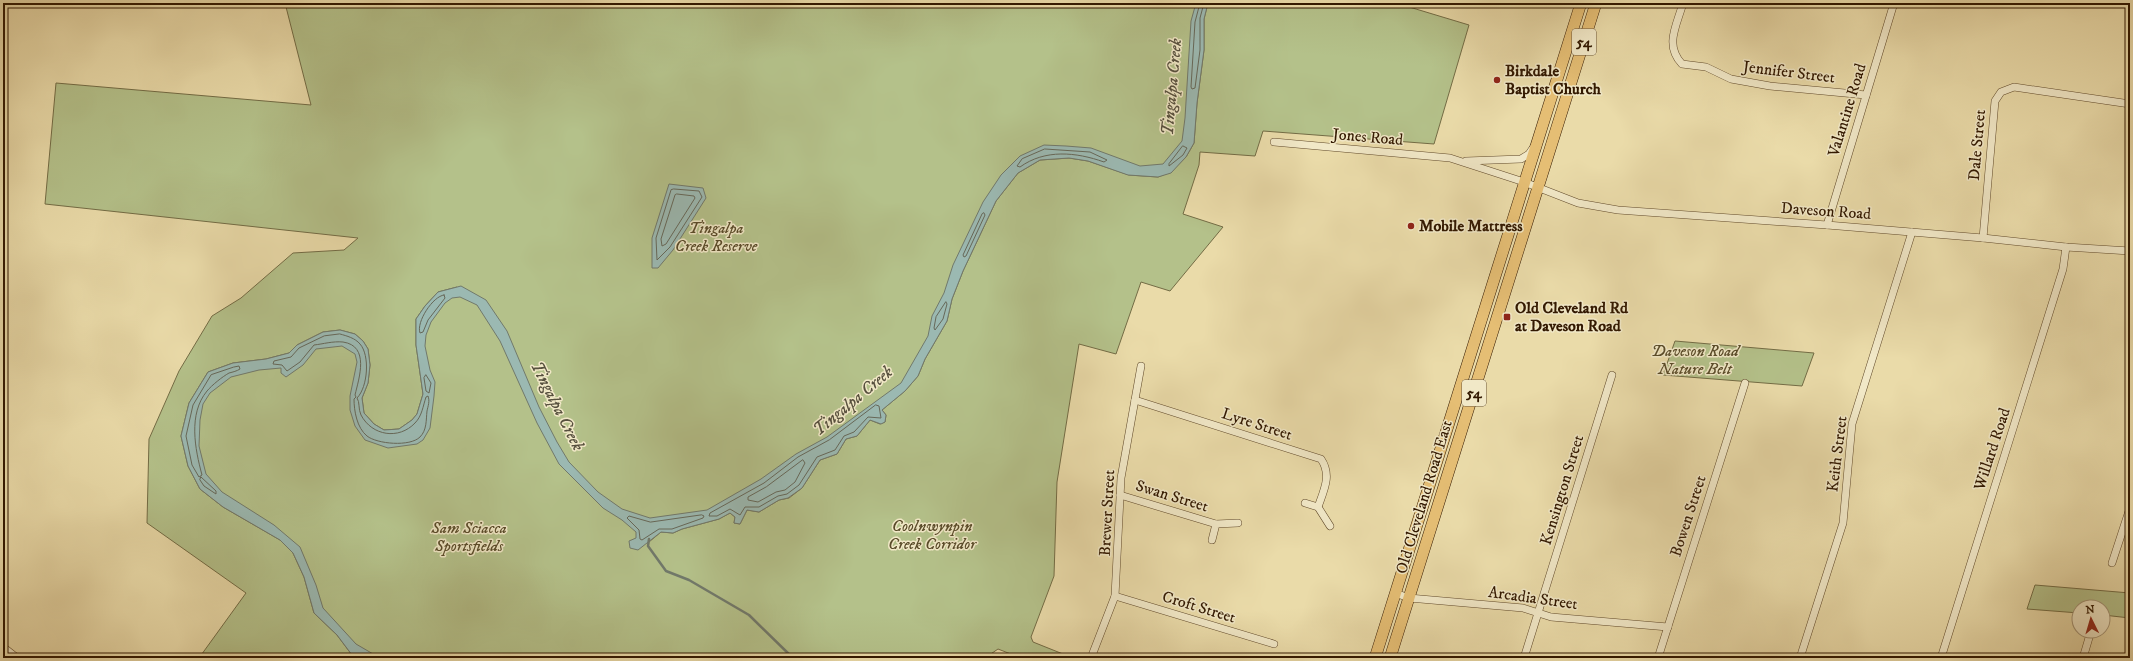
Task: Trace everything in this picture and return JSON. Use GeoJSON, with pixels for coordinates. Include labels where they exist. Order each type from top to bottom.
{"type":"FeatureCollection","features":[{"type":"Feature","properties":{"kind":"main road","name":"Old Cleveland Road East"},"geometry":{"type":"LineString","coordinates":[[1375,658],[1581,3]]}},
{"type":"Feature","properties":{"kind":"main road","name":"Old Cleveland Road East"},"geometry":{"type":"LineString","coordinates":[[1390,658],[1596,3]]}},
{"type":"Feature","properties":{"kind":"street","name":"Jennifer Street"},"geometry":{"type":"LineString","coordinates":[[1683,3],[1671,45],[1676,57],[1682,64],[1706,67],[1731,79],[1770,86],[1866,94]]}},
{"type":"Feature","properties":{"kind":"street","name":"Valantine Road"},"geometry":{"type":"LineString","coordinates":[[1827,225],[1894,3]]}},
{"type":"Feature","properties":{"kind":"street","name":"Dale Street"},"geometry":{"type":"LineString","coordinates":[[1983,238],[1995,101],[2001,92],[2014,87],[2130,104]]}},
{"type":"Feature","properties":{"kind":"street","name":"Jones Road"},"geometry":{"type":"LineString","coordinates":[[1274,142],[1450,158],[1524,182]]}},
{"type":"Feature","properties":{"kind":"street","name":"Jones Road"},"geometry":{"type":"LineString","coordinates":[[1460,161],[1521,159],[1529,154],[1537,143]]}},
{"type":"Feature","properties":{"kind":"street","name":"Daveson Road"},"geometry":{"type":"LineString","coordinates":[[1524,182],[1538,189],[1578,203],[1618,210],[1827,225],[1983,238],[2066,247],[2130,251]]}},
{"type":"Feature","properties":{"kind":"street","name":"Keith Street"},"geometry":{"type":"LineString","coordinates":[[1800,658],[1843,523],[1852,424],[1912,232]]}},
{"type":"Feature","properties":{"kind":"street","name":"Willard Road"},"geometry":{"type":"LineString","coordinates":[[1941,658],[2063,269],[2066,247]]}},
{"type":"Feature","properties":{"kind":"street","name":"Brewer Street"},"geometry":{"type":"LineString","coordinates":[[1091,658],[1115,596],[1121,478],[1141,366]]}},
{"type":"Feature","properties":{"kind":"street","name":"Kensington Street"},"geometry":{"type":"LineString","coordinates":[[1524,658],[1612,375]]}},
{"type":"Feature","properties":{"kind":"street","name":"Bowen Street"},"geometry":{"type":"LineString","coordinates":[[1658,658],[1745,382]]}},
{"type":"Feature","properties":{"kind":"street","name":"Lyre Street"},"geometry":{"type":"LineString","coordinates":[[1135,400],[1321,459],[1326,466],[1328,479],[1318,507]]}},
{"type":"Feature","properties":{"kind":"street","name":"Swan Street"},"geometry":{"type":"LineString","coordinates":[[1120,495],[1216,524],[1238,523]]}},
{"type":"Feature","properties":{"kind":"street"},"geometry":{"type":"LineString","coordinates":[[1305,503],[1318,507],[1330,526]]}},
{"type":"Feature","properties":{"kind":"street"},"geometry":{"type":"LineString","coordinates":[[2112,563],[2130,508]]}},
{"type":"Feature","properties":{"kind":"street","name":"Swan Street"},"geometry":{"type":"LineString","coordinates":[[1212,540],[1216,524]]}},
{"type":"Feature","properties":{"kind":"street","name":"Arcadia Street"},"geometry":{"type":"LineString","coordinates":[[1395,594],[1409,598],[1523,608],[1551,616],[1668,627]]}},
{"type":"Feature","properties":{"kind":"street","name":"Croft Street"},"geometry":{"type":"LineString","coordinates":[[1115,596],[1274,644]]}},
{"type":"Feature","properties":{"kind":"street"},"geometry":{"type":"LineString","coordinates":[[2083,658],[2089,639]]}},
{"type":"Feature","properties":{"kind":"street"},"geometry":{"type":"LineString","coordinates":[[3,647],[17,658]]}},
{"type":"Feature","properties":{"kind":"green space"},"geometry":{"type":"Polygon","coordinates":[[[285,3],[1201,3],[1197,20],[1187,145],[1167,168],[1141,171],[1083,153],[1041,154],[1016,167],[992,197],[962,263],[948,302],[932,338],[907,383],[844,436],[758,498],[708,517],[653,523],[649,542],[661,532],[673,533],[682,529],[719,519],[730,513],[735,517],[734,523],[740,524],[747,510],[759,512],[779,500],[789,498],[802,488],[820,460],[837,454],[846,439],[857,436],[870,420],[880,424],[885,422],[886,415],[882,410],[905,391],[918,376],[925,359],[947,321],[952,299],[963,271],[996,201],[1018,173],[1040,160],[1069,158],[1088,161],[1129,175],[1158,177],[1171,172],[1186,157],[1194,143],[1197,103],[1204,50],[1204,19],[1208,3],[1396,3],[1469,25],[1434,144],[1263,131],[1255,156],[1200,152],[1199,165],[1183,214],[1223,227],[1170,291],[1141,282],[1116,354],[1079,344],[1057,482],[1054,576],[1031,637],[1033,642],[1073,658],[1021,658],[998,649],[985,658],[370,658],[355,650],[342,633],[319,613],[299,553],[285,538],[221,500],[201,474],[196,450],[195,426],[202,396],[218,377],[248,367],[282,364],[318,343],[345,340],[359,348],[361,360],[354,403],[362,421],[378,433],[400,437],[418,427],[425,410],[422,325],[444,294],[461,291],[457,287],[438,292],[425,306],[416,319],[416,345],[423,394],[417,414],[412,420],[399,429],[384,430],[374,424],[364,413],[362,398],[368,383],[370,365],[368,349],[363,341],[355,334],[340,330],[323,332],[297,345],[289,353],[266,359],[233,363],[208,372],[189,403],[181,436],[188,466],[200,489],[223,507],[280,540],[293,553],[304,577],[314,613],[337,635],[352,655],[359,658],[199,658],[246,593],[147,523],[149,439],[179,371],[212,316],[241,298],[293,253],[344,250],[358,238],[45,204],[56,83],[311,105],[285,3]]]}},
{"type":"Feature","properties":{"kind":"green space","name":"Daveson Road Nature Belt"},"geometry":{"type":"Polygon","coordinates":[[[1675,341],[1814,353],[1802,386],[1663,375],[1675,341]]]}},
{"type":"Feature","properties":{"kind":"green space"},"geometry":{"type":"Polygon","coordinates":[[[2035,585],[2130,593],[2130,618],[2111,616],[2111,599],[2071,599],[2071,612],[2027,609],[2035,585]]]}},
{"type":"Feature","properties":{"kind":"water","name":"Tingalpa Creek"},"geometry":{"type":"Polygon","coordinates":[[[1196,3],[1208,3],[1204,19],[1204,50],[1197,103],[1194,143],[1186,157],[1171,173],[1158,177],[1128,175],[1088,161],[1069,158],[1040,160],[1018,173],[996,201],[963,271],[952,299],[947,321],[925,359],[918,376],[905,391],[882,410],[886,415],[885,422],[881,424],[870,420],[857,436],[846,439],[837,454],[820,460],[802,488],[788,498],[779,500],[759,512],[747,510],[740,524],[734,523],[735,517],[730,513],[719,519],[682,529],[673,533],[661,532],[638,550],[630,548],[629,541],[636,538],[636,532],[622,520],[603,508],[559,464],[537,423],[500,341],[477,305],[460,297],[452,298],[445,303],[431,322],[426,335],[425,346],[430,370],[435,382],[434,396],[430,428],[423,440],[417,444],[388,448],[365,440],[355,426],[350,410],[350,396],[357,362],[355,354],[342,346],[316,349],[303,365],[286,377],[281,373],[281,368],[259,370],[231,377],[210,393],[203,404],[200,420],[199,446],[206,474],[222,492],[274,525],[300,547],[316,585],[323,608],[356,644],[380,658],[359,658],[352,655],[337,635],[314,613],[304,577],[293,553],[280,540],[223,507],[200,489],[188,466],[181,436],[189,403],[208,372],[233,363],[266,359],[289,353],[297,345],[323,332],[340,330],[355,334],[363,341],[368,349],[370,365],[368,383],[362,398],[364,413],[374,424],[384,430],[399,429],[412,420],[417,414],[423,394],[416,345],[416,319],[425,306],[438,292],[461,286],[486,300],[507,331],[539,407],[557,442],[569,462],[598,492],[622,509],[650,518],[707,510],[761,479],[796,454],[827,437],[901,383],[928,336],[932,316],[944,293],[953,265],[983,202],[1001,175],[1020,156],[1044,145],[1066,146],[1091,148],[1140,166],[1163,164],[1182,141],[1185,118],[1191,21],[1196,3]]]}},
{"type":"Feature","properties":{"kind":"water"},"geometry":{"type":"Polygon","coordinates":[[[669,184],[703,188],[706,198],[673,250],[658,268],[652,268],[652,238],[669,184]]]}},
{"type":"Feature","properties":{"kind":"waterway"},"geometry":{"type":"LineString","coordinates":[[649,539],[648,546],[666,571],[689,580],[749,615],[793,658]]}},
{"type":"Feature","properties":{"kind":"place","name":"Birkdale Baptist Church"},"geometry":{"type":"Point","coordinates":[1497,80]}},
{"type":"Feature","properties":{"kind":"place","name":"Mobile Mattress"},"geometry":{"type":"Point","coordinates":[1411,226]}},
{"type":"Feature","properties":{"kind":"place","name":"Old Cleveland Rd at Daveson Road"},"geometry":{"type":"Point","coordinates":[1507,317]}},
{"type":"Feature","properties":{"kind":"park label","name":"Tingalpa Creek Reserve"},"geometry":{"type":"Point","coordinates":[716,237]}},
{"type":"Feature","properties":{"kind":"park label","name":"Coolnwynpin Creek Corridor"},"geometry":{"type":"Point","coordinates":[932,535]}},
{"type":"Feature","properties":{"kind":"park label","name":"Sam Sciacca Sportsfields"},"geometry":{"type":"Point","coordinates":[469,537]}}]}
